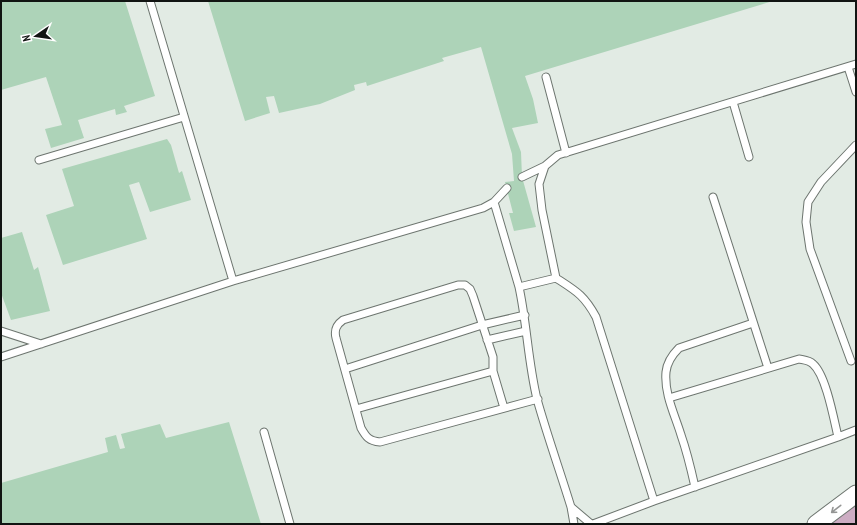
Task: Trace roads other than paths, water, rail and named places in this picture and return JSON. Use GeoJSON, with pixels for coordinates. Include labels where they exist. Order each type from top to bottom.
{"type":"FeatureCollection","features":[{"type":"Feature","properties":{"kind":"street"},"geometry":{"type":"LineString","coordinates":[[816,524],[856,494]]}},
{"type":"Feature","properties":{"kind":"lane"},"geometry":{"type":"LineString","coordinates":[[150,1],[233,281]]}},
{"type":"Feature","properties":{"kind":"lane"},"geometry":{"type":"LineString","coordinates":[[522,177],[545,166],[558,155],[856,64]]}},
{"type":"Feature","properties":{"kind":"lane"},"geometry":{"type":"LineString","coordinates":[[848,67],[856,92]]}},
{"type":"Feature","properties":{"kind":"lane"},"geometry":{"type":"LineString","coordinates":[[546,77],[566,153]]}},
{"type":"Feature","properties":{"kind":"lane"},"geometry":{"type":"LineString","coordinates":[[733,102],[749,157]]}},
{"type":"Feature","properties":{"kind":"lane"},"geometry":{"type":"LineString","coordinates":[[39,160],[184,117]]}},
{"type":"Feature","properties":{"kind":"lane"},"geometry":{"type":"LineString","coordinates":[[851,361],[810,249],[806,222],[808,202],[821,182],[856,145]]}},
{"type":"Feature","properties":{"kind":"lane"},"geometry":{"type":"LineString","coordinates":[[545,166],[539,184],[542,210],[556,278],[578,292],[590,305],[596,317],[654,501]]}},
{"type":"Feature","properties":{"kind":"lane"},"geometry":{"type":"LineString","coordinates":[[1,357],[233,281],[483,208],[494,202],[507,188]]}},
{"type":"Feature","properties":{"kind":"lane"},"geometry":{"type":"LineString","coordinates":[[713,197],[768,368]]}},
{"type":"Feature","properties":{"kind":"lane"},"geometry":{"type":"LineString","coordinates":[[494,202],[519,287],[525,315],[529,358],[538,399],[571,507],[574,524]]}},
{"type":"Feature","properties":{"kind":"lane"},"geometry":{"type":"LineString","coordinates":[[519,287],[556,278]]}},
{"type":"Feature","properties":{"kind":"lane"},"geometry":{"type":"LineString","coordinates":[[504,408],[493,371],[493,357],[486,340],[473,296],[470,289],[465,285],[458,285],[343,320],[336,326],[334,332],[361,428],[365,436],[371,441],[380,442],[538,399]]}},
{"type":"Feature","properties":{"kind":"lane"},"geometry":{"type":"LineString","coordinates":[[345,369],[482,325],[525,315]]}},
{"type":"Feature","properties":{"kind":"lane"},"geometry":{"type":"LineString","coordinates":[[695,486],[682,437],[669,398],[666,382],[666,370],[671,356],[679,348],[753,323]]}},
{"type":"Feature","properties":{"kind":"lane"},"geometry":{"type":"LineString","coordinates":[[1,331],[41,344]]}},
{"type":"Feature","properties":{"kind":"lane"},"geometry":{"type":"LineString","coordinates":[[486,340],[526,331]]}},
{"type":"Feature","properties":{"kind":"lane"},"geometry":{"type":"LineString","coordinates":[[669,398],[798,359],[808,360],[814,364],[822,377],[838,438]]}},
{"type":"Feature","properties":{"kind":"lane"},"geometry":{"type":"LineString","coordinates":[[356,409],[493,371]]}},
{"type":"Feature","properties":{"kind":"lane"},"geometry":{"type":"LineString","coordinates":[[571,507],[592,524],[695,486],[838,438],[856,430]]}},
{"type":"Feature","properties":{"kind":"lane"},"geometry":{"type":"LineString","coordinates":[[264,432],[290,524]]}}]}
